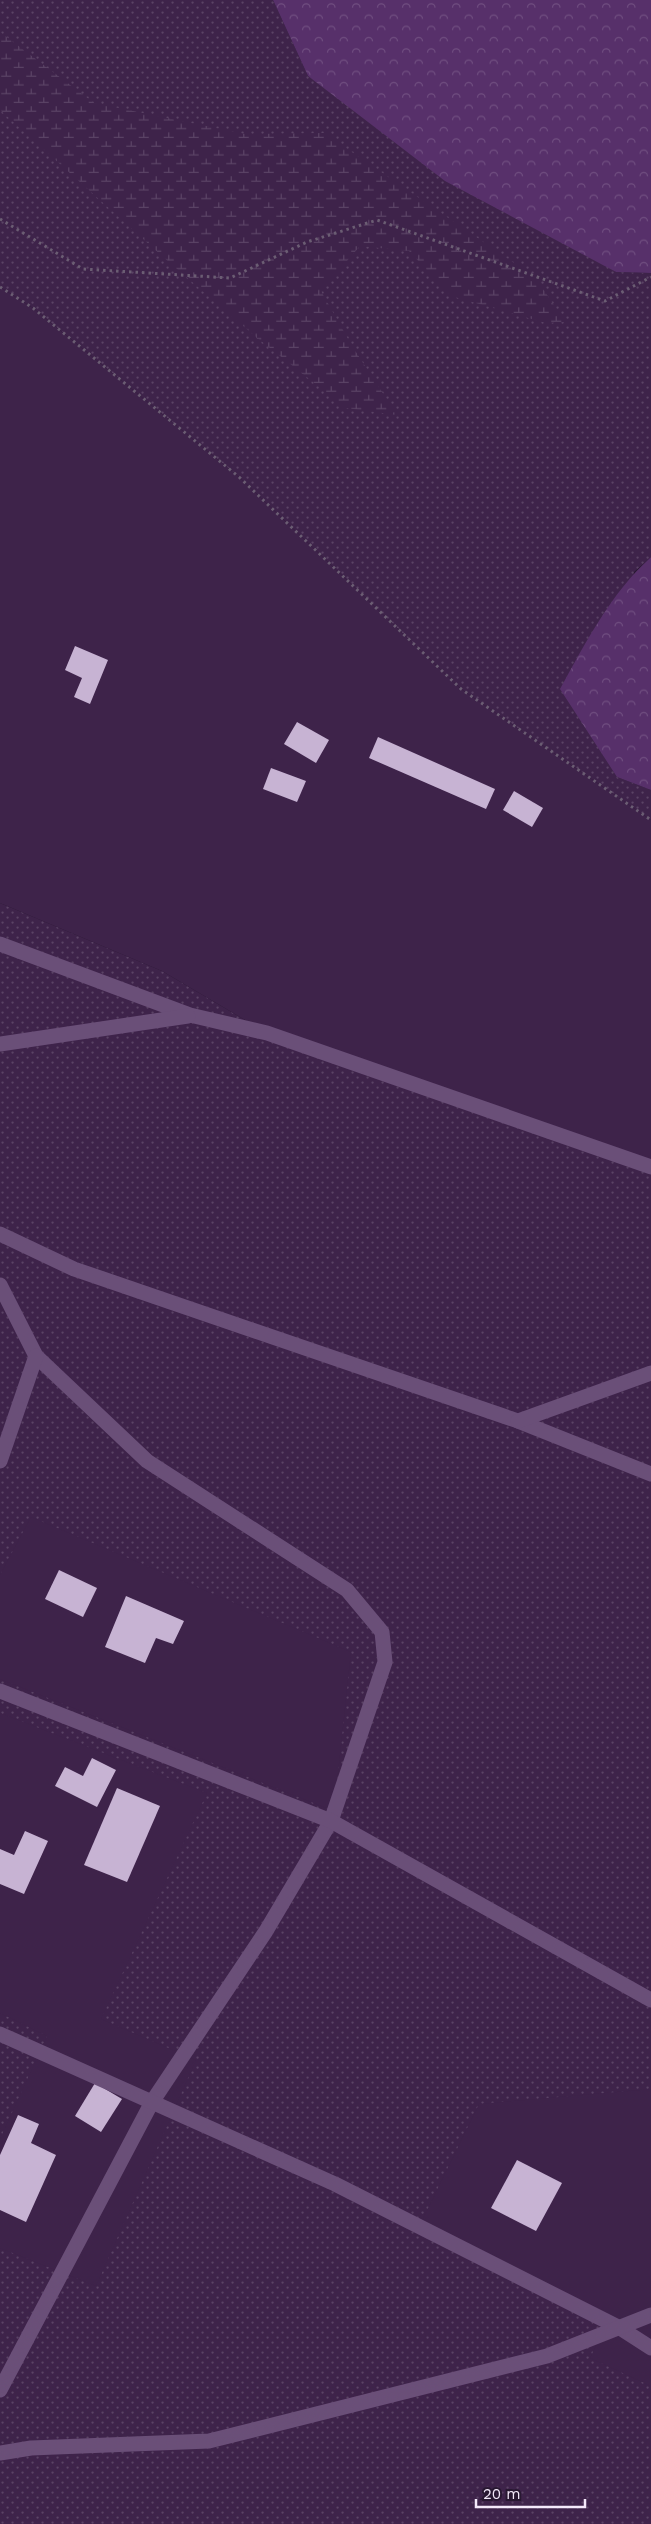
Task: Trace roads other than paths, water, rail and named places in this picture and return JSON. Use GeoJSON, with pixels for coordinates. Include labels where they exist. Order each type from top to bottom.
{"type":"FeatureCollection","features":[{"type":"Feature","properties":{"kind":"lane"},"geometry":{"type":"LineString","coordinates":[[0,944],[190,1016],[267,1033],[651,1167]]}},
{"type":"Feature","properties":{"kind":"lane"},"geometry":{"type":"LineString","coordinates":[[0,1044],[190,1016]]}},
{"type":"Feature","properties":{"kind":"lane"},"geometry":{"type":"LineString","coordinates":[[0,1234],[74,1269],[518,1421],[651,1474]]}},
{"type":"Feature","properties":{"kind":"lane"},"geometry":{"type":"LineString","coordinates":[[0,1285],[36,1356],[147,1461],[347,1590],[382,1632],[385,1662],[331,1821],[266,1931],[152,2102],[0,2390]]}},
{"type":"Feature","properties":{"kind":"lane"},"geometry":{"type":"LineString","coordinates":[[0,1461],[36,1356]]}},
{"type":"Feature","properties":{"kind":"lane"},"geometry":{"type":"LineString","coordinates":[[518,1421],[651,1373]]}},
{"type":"Feature","properties":{"kind":"lane"},"geometry":{"type":"LineString","coordinates":[[0,1691],[331,1821],[651,2000]]}},
{"type":"Feature","properties":{"kind":"lane"},"geometry":{"type":"LineString","coordinates":[[0,2034],[335,2184],[620,2328],[651,2348]]}},
{"type":"Feature","properties":{"kind":"lane"},"geometry":{"type":"LineString","coordinates":[[0,2453],[31,2448],[209,2441],[547,2356],[651,2316]]}}]}
